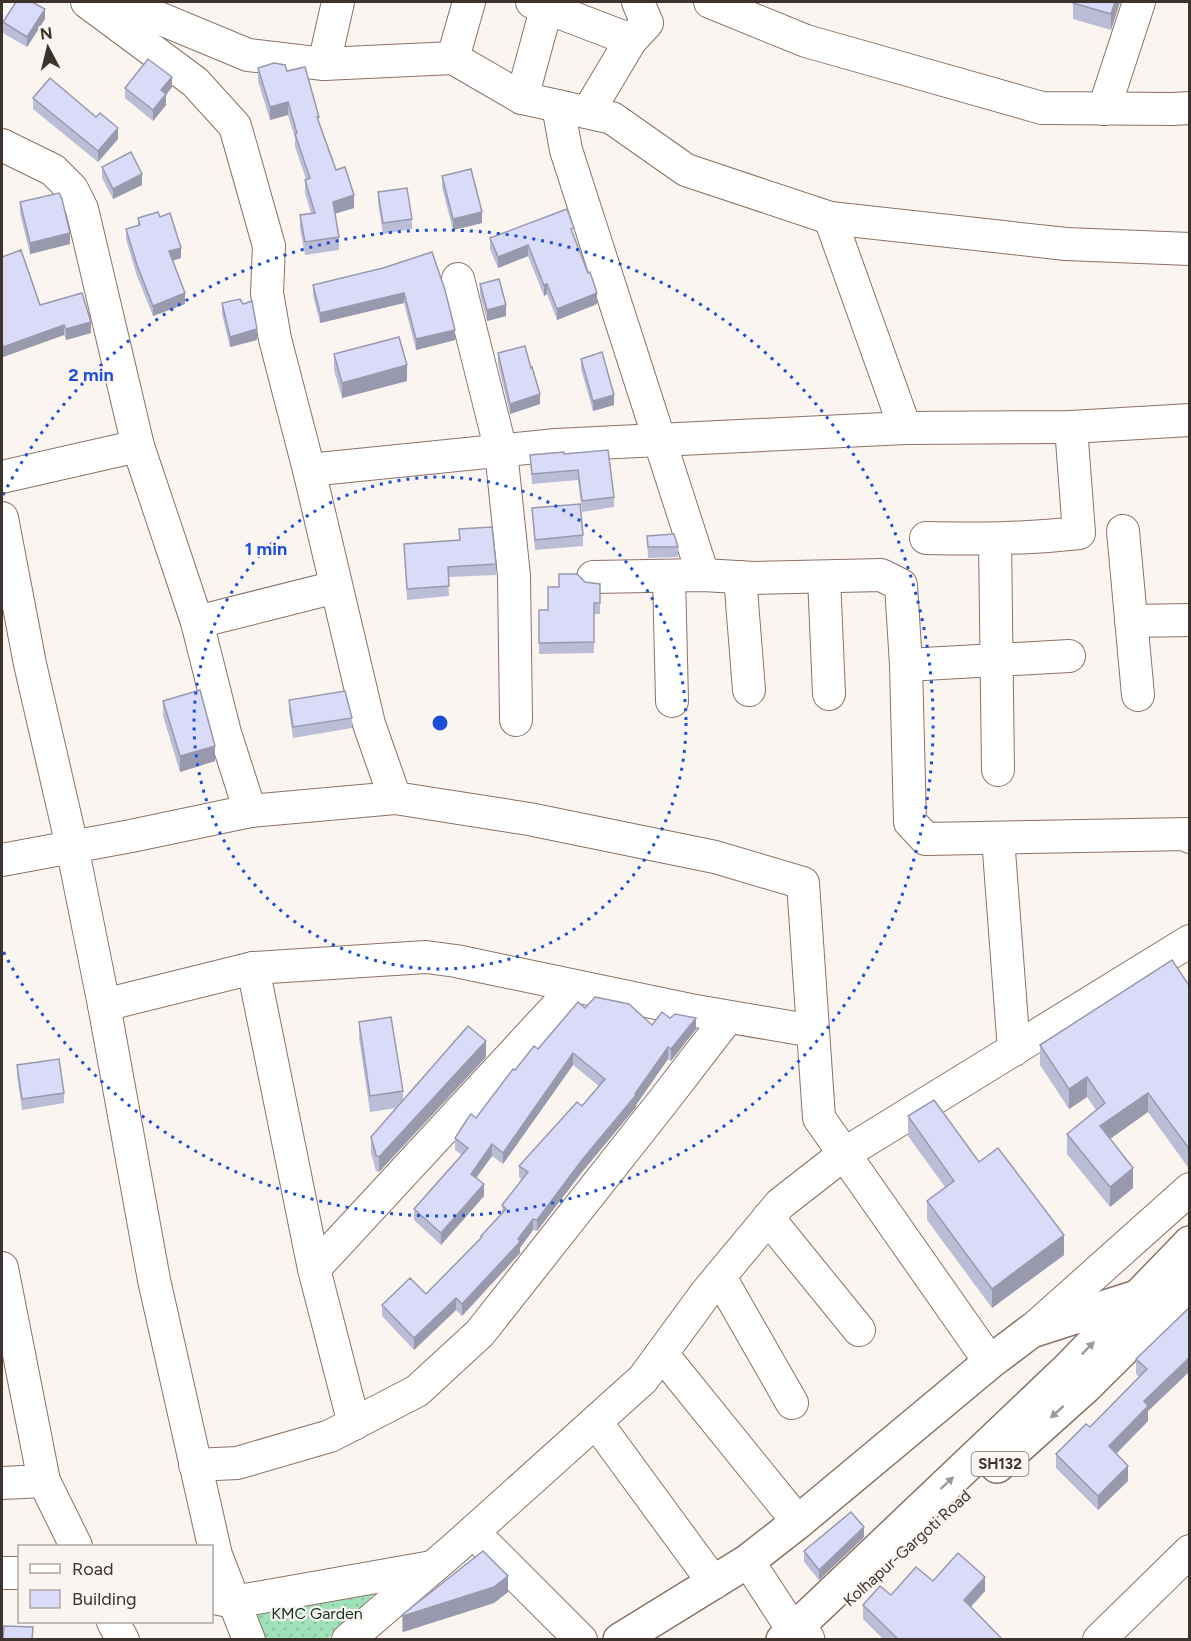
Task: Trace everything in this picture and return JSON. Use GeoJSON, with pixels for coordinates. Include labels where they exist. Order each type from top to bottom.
{"type":"FeatureCollection","features":[{"type":"Feature","properties":{"kind":"main road"},"geometry":{"type":"LineString","coordinates":[[798,1637],[1069,1368],[1190,1243]]}},
{"type":"Feature","properties":{"kind":"main road","name":"Kolhapur-Gargoti Road"},"geometry":{"type":"LineString","coordinates":[[798,1637],[1085,1387],[1190,1283]]}},
{"type":"Feature","properties":{"kind":"main road"},"geometry":{"type":"LineString","coordinates":[[620,1640],[748,1561],[1030,1331],[1137,1297]]}},
{"type":"Feature","properties":{"kind":"street"},"geometry":{"type":"LineString","coordinates":[[87,2],[195,82],[235,126],[269,246],[267,293],[275,339],[309,470],[369,724],[395,798]]}},
{"type":"Feature","properties":{"kind":"street"},"geometry":{"type":"LineString","coordinates":[[120,2],[248,55],[324,64],[453,58],[522,98],[612,118],[686,170],[830,218],[1066,243],[1190,249]]}},
{"type":"Feature","properties":{"kind":"street"},"geometry":{"type":"LineString","coordinates":[[324,64],[338,2]]}},
{"type":"Feature","properties":{"kind":"street"},"geometry":{"type":"LineString","coordinates":[[453,58],[468,2]]}},
{"type":"Feature","properties":{"kind":"street"},"geometry":{"type":"LineString","coordinates":[[588,112],[631,40],[647,23],[638,2]]}},
{"type":"Feature","properties":{"kind":"street"},"geometry":{"type":"LineString","coordinates":[[710,2],[806,41],[1042,108],[1173,110],[1190,108]]}},
{"type":"Feature","properties":{"kind":"street"},"geometry":{"type":"LineString","coordinates":[[1104,109],[1139,2]]}},
{"type":"Feature","properties":{"kind":"street"},"geometry":{"type":"LineString","coordinates":[[522,98],[542,3],[631,40]]}},
{"type":"Feature","properties":{"kind":"street"},"geometry":{"type":"LineString","coordinates":[[558,106],[566,150],[703,575]]}},
{"type":"Feature","properties":{"kind":"street"},"geometry":{"type":"LineString","coordinates":[[2,145],[53,170],[72,189],[82,209],[138,446],[197,622],[225,733],[250,811]]}},
{"type":"Feature","properties":{"kind":"street"},"geometry":{"type":"LineString","coordinates":[[830,218],[905,428]]}},
{"type":"Feature","properties":{"kind":"street"},"geometry":{"type":"LineString","coordinates":[[458,279],[501,451],[514,576],[516,720]]}},
{"type":"Feature","properties":{"kind":"street"},"geometry":{"type":"LineString","coordinates":[[309,470],[556,445],[660,439],[905,428],[1071,427],[1190,420]]}},
{"type":"Feature","properties":{"kind":"street"},"geometry":{"type":"LineString","coordinates":[[926,538],[995,540],[1079,533],[1071,427]]}},
{"type":"Feature","properties":{"kind":"street"},"geometry":{"type":"LineString","coordinates":[[2,477],[138,446]]}},
{"type":"Feature","properties":{"kind":"street"},"geometry":{"type":"LineString","coordinates":[[2,518],[30,664],[72,846],[104,1005],[154,1281],[216,1555],[223,1599],[249,1640]]}},
{"type":"Feature","properties":{"kind":"street"},"geometry":{"type":"LineString","coordinates":[[1123,531],[1138,695]]}},
{"type":"Feature","properties":{"kind":"street"},"geometry":{"type":"LineString","coordinates":[[995,540],[998,771]]}},
{"type":"Feature","properties":{"kind":"street"},"geometry":{"type":"LineString","coordinates":[[593,577],[703,575],[754,578],[881,575],[901,585],[906,665],[910,822],[926,839],[1187,834],[1190,837]]}},
{"type":"Feature","properties":{"kind":"street"},"geometry":{"type":"LineString","coordinates":[[669,576],[672,701]]}},
{"type":"Feature","properties":{"kind":"street"},"geometry":{"type":"LineString","coordinates":[[824,576],[829,694]]}},
{"type":"Feature","properties":{"kind":"street"},"geometry":{"type":"LineString","coordinates":[[740,577],[748,690]]}},
{"type":"Feature","properties":{"kind":"street"},"geometry":{"type":"LineString","coordinates":[[197,622],[336,587]]}},
{"type":"Feature","properties":{"kind":"street"},"geometry":{"type":"LineString","coordinates":[[1131,621],[1190,620]]}},
{"type":"Feature","properties":{"kind":"street"},"geometry":{"type":"LineString","coordinates":[[906,665],[1069,656]]}},
{"type":"Feature","properties":{"kind":"street"},"geometry":{"type":"LineString","coordinates":[[2,860],[250,811],[395,798],[529,819],[716,857],[803,883],[819,1118],[990,1362]]}},
{"type":"Feature","properties":{"kind":"street"},"geometry":{"type":"LineString","coordinates":[[998,838],[1014,1050]]}},
{"type":"Feature","properties":{"kind":"street"},"geometry":{"type":"LineString","coordinates":[[348,1640],[644,1379],[706,1293],[780,1204],[844,1154],[1190,941]]}},
{"type":"Feature","properties":{"kind":"street"},"geometry":{"type":"LineString","coordinates":[[104,1005],[253,968],[426,957],[456,961],[728,1017],[813,1031]]}},
{"type":"Feature","properties":{"kind":"street"},"geometry":{"type":"LineString","coordinates":[[253,968],[314,1269],[354,1424]]}},
{"type":"Feature","properties":{"kind":"street"},"geometry":{"type":"LineString","coordinates":[[314,1269],[575,987]]}},
{"type":"Feature","properties":{"kind":"street"},"geometry":{"type":"LineString","coordinates":[[195,1465],[237,1463],[330,1436],[417,1391],[480,1333],[728,1017]]}},
{"type":"Feature","properties":{"kind":"street"},"geometry":{"type":"LineString","coordinates":[[1030,1331],[1190,1189]]}},
{"type":"Feature","properties":{"kind":"street"},"geometry":{"type":"LineString","coordinates":[[768,1218],[859,1330]]}},
{"type":"Feature","properties":{"kind":"street"},"geometry":{"type":"LineString","coordinates":[[2,1268],[8,1332],[44,1481],[76,1545]]}},
{"type":"Feature","properties":{"kind":"street"},"geometry":{"type":"LineString","coordinates":[[720,1277],[792,1403]]}},
{"type":"Feature","properties":{"kind":"street"},"geometry":{"type":"LineString","coordinates":[[662,1354],[798,1522]]}},
{"type":"Feature","properties":{"kind":"street"},"geometry":{"type":"LineString","coordinates":[[596,1422],[714,1583]]}},
{"type":"Feature","properties":{"kind":"street"},"geometry":{"type":"LineString","coordinates":[[2,1483],[44,1481]]}},
{"type":"Feature","properties":{"kind":"street"},"geometry":{"type":"LineString","coordinates":[[473,1532],[581,1640]]}},
{"type":"Feature","properties":{"kind":"street"},"geometry":{"type":"LineString","coordinates":[[1099,1640],[1190,1551]]}},
{"type":"Feature","properties":{"kind":"street"},"geometry":{"type":"LineString","coordinates":[[748,1561],[798,1637]]}},
{"type":"Feature","properties":{"kind":"street"},"geometry":{"type":"LineString","coordinates":[[223,1599],[433,1567]]}},
{"type":"Feature","properties":{"kind":"street"},"geometry":{"type":"LineString","coordinates":[[2,1573],[18,1573]]}},
{"type":"Feature","properties":{"kind":"street"},"geometry":{"type":"LineString","coordinates":[[114,1623],[123,1640]]}},
{"type":"Feature","properties":{"kind":"green space","name":"KMC Garden"},"geometry":{"type":"Polygon","coordinates":[[[395,1574],[328,1639],[259,1639],[252,1599],[395,1574]]]}},
{"type":"Feature","properties":{"kind":"building"},"geometry":{"type":"Polygon","coordinates":[[[16,2],[32,2],[45,9],[27,37],[3,22],[16,2]]]}},
{"type":"Feature","properties":{"kind":"building"},"geometry":{"type":"Polygon","coordinates":[[[1074,2],[1115,2],[1111,14],[1074,2]]]}},
{"type":"Feature","properties":{"kind":"building"},"geometry":{"type":"Polygon","coordinates":[[[148,59],[172,77],[161,90],[166,94],[153,110],[125,88],[148,59]]]}},
{"type":"Feature","properties":{"kind":"building"},"geometry":{"type":"Polygon","coordinates":[[[274,63],[285,65],[287,71],[305,67],[319,117],[317,117],[336,170],[345,167],[354,195],[333,202],[339,237],[305,242],[300,215],[315,213],[305,180],[310,178],[295,134],[297,133],[288,102],[270,107],[258,68],[274,63]]]}},
{"type":"Feature","properties":{"kind":"building"},"geometry":{"type":"Polygon","coordinates":[[[50,78],[96,117],[100,113],[118,128],[98,151],[33,98],[50,78]]]}},
{"type":"Feature","properties":{"kind":"building"},"geometry":{"type":"Polygon","coordinates":[[[131,152],[142,174],[113,189],[102,167],[131,152]]]}},
{"type":"Feature","properties":{"kind":"building"},"geometry":{"type":"Polygon","coordinates":[[[471,169],[482,212],[453,219],[442,176],[471,169]]]}},
{"type":"Feature","properties":{"kind":"building"},"geometry":{"type":"Polygon","coordinates":[[[407,188],[412,219],[383,223],[378,192],[407,188]]]}},
{"type":"Feature","properties":{"kind":"building"},"geometry":{"type":"Polygon","coordinates":[[[59,193],[70,233],[30,243],[20,202],[59,193]]]}},
{"type":"Feature","properties":{"kind":"building"},"geometry":{"type":"Polygon","coordinates":[[[567,209],[574,228],[571,229],[597,293],[557,309],[547,284],[544,285],[528,245],[498,257],[490,238],[567,209]]]}},
{"type":"Feature","properties":{"kind":"building"},"geometry":{"type":"Polygon","coordinates":[[[158,212],[160,217],[170,213],[181,248],[169,251],[185,293],[153,306],[126,229],[140,225],[138,218],[158,212]]]}},
{"type":"Feature","properties":{"kind":"building"},"geometry":{"type":"Polygon","coordinates":[[[21,250],[40,305],[82,293],[91,322],[66,329],[64,325],[3,347],[2,257],[21,250]]]}},
{"type":"Feature","properties":{"kind":"building"},"geometry":{"type":"Polygon","coordinates":[[[432,252],[455,330],[416,339],[404,293],[320,313],[313,285],[383,268],[432,252]]]}},
{"type":"Feature","properties":{"kind":"building"},"geometry":{"type":"Polygon","coordinates":[[[499,279],[506,305],[487,310],[480,284],[499,279]]]}},
{"type":"Feature","properties":{"kind":"building"},"geometry":{"type":"Polygon","coordinates":[[[240,299],[243,304],[252,301],[257,329],[230,337],[222,303],[240,299]]]}},
{"type":"Feature","properties":{"kind":"building"},"geometry":{"type":"Polygon","coordinates":[[[399,337],[407,365],[342,383],[334,354],[399,337]]]}},
{"type":"Feature","properties":{"kind":"building"},"geometry":{"type":"Polygon","coordinates":[[[525,346],[540,394],[510,404],[498,353],[525,346]]]}},
{"type":"Feature","properties":{"kind":"building"},"geometry":{"type":"Polygon","coordinates":[[[602,352],[614,395],[593,401],[581,359],[602,352]]]}},
{"type":"Feature","properties":{"kind":"building"},"geometry":{"type":"Polygon","coordinates":[[[608,450],[614,497],[582,501],[578,470],[532,474],[530,455],[608,450]]]}},
{"type":"Feature","properties":{"kind":"building"},"geometry":{"type":"Polygon","coordinates":[[[580,504],[583,535],[535,540],[532,508],[580,504]]]}},
{"type":"Feature","properties":{"kind":"building"},"geometry":{"type":"Polygon","coordinates":[[[492,527],[496,564],[448,567],[449,586],[407,589],[404,544],[460,540],[459,529],[492,527]]]}},
{"type":"Feature","properties":{"kind":"building"},"geometry":{"type":"Polygon","coordinates":[[[674,534],[678,547],[648,547],[647,536],[674,534]]]}},
{"type":"Feature","properties":{"kind":"building"},"geometry":{"type":"Polygon","coordinates":[[[559,574],[577,574],[585,582],[600,584],[600,603],[594,603],[594,642],[539,643],[539,610],[548,610],[548,587],[559,587],[559,574]]]}},
{"type":"Feature","properties":{"kind":"building"},"geometry":{"type":"Polygon","coordinates":[[[200,690],[215,746],[180,756],[163,701],[200,690]]]}},
{"type":"Feature","properties":{"kind":"building"},"geometry":{"type":"Polygon","coordinates":[[[345,691],[352,718],[293,727],[289,700],[345,691]]]}},
{"type":"Feature","properties":{"kind":"building"},"geometry":{"type":"Polygon","coordinates":[[[1172,960],[1190,987],[1190,1150],[1148,1093],[1100,1126],[1133,1168],[1110,1187],[1067,1134],[1105,1103],[1087,1077],[1069,1089],[1040,1045],[1172,960]]]}},
{"type":"Feature","properties":{"kind":"building"},"geometry":{"type":"Polygon","coordinates":[[[595,997],[629,1004],[652,1025],[662,1012],[670,1018],[675,1014],[696,1018],[671,1049],[668,1047],[636,1095],[582,1160],[537,1220],[533,1219],[518,1239],[520,1241],[518,1244],[462,1304],[456,1298],[414,1338],[382,1305],[410,1278],[426,1294],[506,1209],[502,1205],[528,1172],[519,1166],[577,1102],[582,1106],[605,1079],[573,1053],[503,1153],[492,1144],[471,1174],[484,1184],[441,1233],[414,1209],[468,1148],[455,1138],[471,1114],[476,1118],[513,1069],[515,1070],[534,1046],[538,1049],[578,1002],[585,1008],[595,997]]]}},
{"type":"Feature","properties":{"kind":"building"},"geometry":{"type":"Polygon","coordinates":[[[391,1017],[403,1091],[370,1096],[359,1022],[391,1017]]]}},
{"type":"Feature","properties":{"kind":"building"},"geometry":{"type":"Polygon","coordinates":[[[468,1026],[486,1041],[379,1157],[376,1155],[371,1137],[468,1026]]]}},
{"type":"Feature","properties":{"kind":"building"},"geometry":{"type":"Polygon","coordinates":[[[59,1059],[64,1093],[22,1099],[17,1065],[59,1059]]]}},
{"type":"Feature","properties":{"kind":"building"},"geometry":{"type":"Polygon","coordinates":[[[934,1100],[979,1162],[998,1148],[1064,1235],[992,1289],[927,1201],[954,1181],[908,1116],[934,1100]]]}},
{"type":"Feature","properties":{"kind":"building"},"geometry":{"type":"Polygon","coordinates":[[[1190,1307],[1190,1357],[1144,1401],[1148,1406],[1109,1446],[1128,1466],[1098,1496],[1056,1454],[1086,1424],[1090,1427],[1147,1369],[1136,1359],[1190,1307]]]}},
{"type":"Feature","properties":{"kind":"building"},"geometry":{"type":"Polygon","coordinates":[[[851,1512],[864,1527],[819,1570],[804,1551],[851,1512]]]}},
{"type":"Feature","properties":{"kind":"building"},"geometry":{"type":"Polygon","coordinates":[[[483,1551],[508,1576],[494,1587],[402,1615],[483,1551]]]}},
{"type":"Feature","properties":{"kind":"building"},"geometry":{"type":"Polygon","coordinates":[[[958,1553],[985,1577],[964,1600],[1003,1640],[899,1640],[863,1605],[880,1586],[891,1595],[916,1567],[933,1581],[958,1553]]]}},
{"type":"Feature","properties":{"kind":"building"},"geometry":{"type":"Polygon","coordinates":[[[4,1626],[33,1627],[32,1640],[3,1640],[4,1626]]]}}]}
